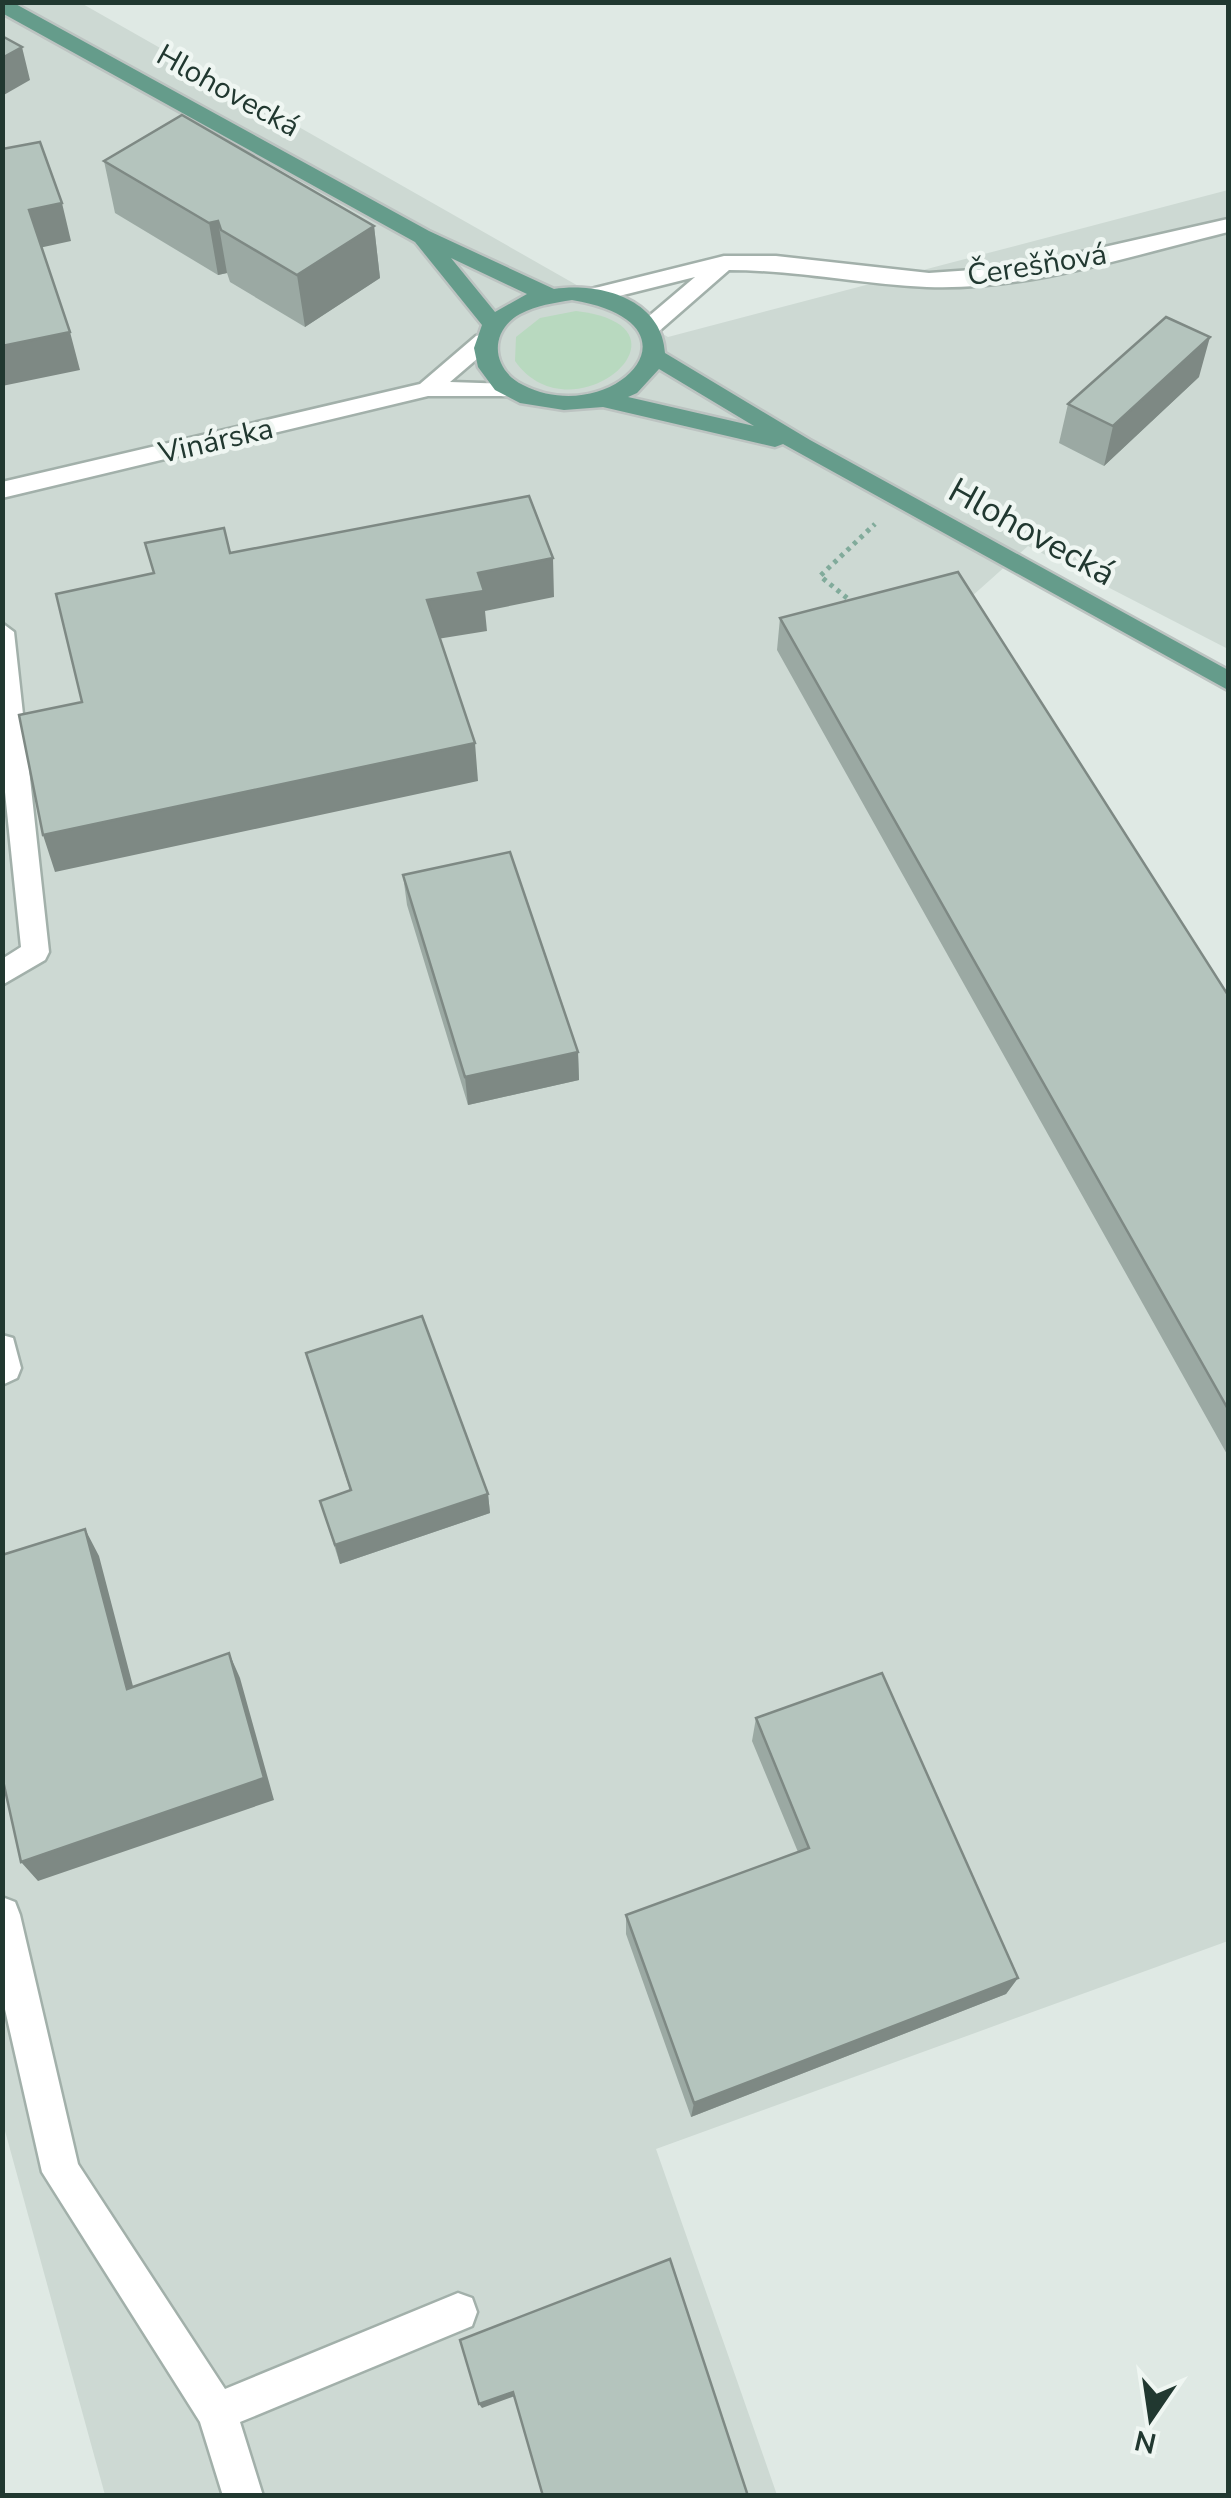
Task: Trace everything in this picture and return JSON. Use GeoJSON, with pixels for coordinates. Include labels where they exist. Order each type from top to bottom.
{"type":"FeatureCollection","features":[{"type":"Feature","properties":{"kind":"main road","name":"Hlohovecká"},"geometry":{"type":"LineString","coordinates":[[2,5],[422,236],[550,294]]}},
{"type":"Feature","properties":{"kind":"main road","name":"Hlohovecká"},"geometry":{"type":"LineString","coordinates":[[422,236],[489,332]]}},
{"type":"Feature","properties":{"kind":"main road"},"geometry":{"type":"LineString","coordinates":[[550,294],[595,295],[628,307],[650,327],[656,342],[655,357],[643,378],[632,386],[603,399],[562,403],[534,399],[514,390],[490,368],[489,332],[516,305],[550,294]]}},
{"type":"Feature","properties":{"kind":"main road","name":"Hlohovecká"},"geometry":{"type":"LineString","coordinates":[[655,357],[802,445],[1228,682]]}},
{"type":"Feature","properties":{"kind":"main road","name":"Hlohovecká"},"geometry":{"type":"LineString","coordinates":[[603,399],[802,445]]}},
{"type":"Feature","properties":{"kind":"street","name":"Čerešňová"},"geometry":{"type":"LineString","coordinates":[[595,295],[724,263],[776,263],[929,280],[1016,274],[1228,226]]}},
{"type":"Feature","properties":{"kind":"street"},"geometry":{"type":"LineString","coordinates":[[650,327],[724,263]]}},
{"type":"Feature","properties":{"kind":"street","name":"Vinárska"},"geometry":{"type":"LineString","coordinates":[[428,389],[489,332]]}},
{"type":"Feature","properties":{"kind":"street","name":"Vinárska"},"geometry":{"type":"LineString","coordinates":[[2,490],[322,418],[428,389],[514,390]]}},
{"type":"Feature","properties":{"kind":"street"},"geometry":{"type":"LineString","coordinates":[[2,632],[35,952],[2,974]]}},
{"type":"Feature","properties":{"kind":"street"},"geometry":{"type":"LineString","coordinates":[[2,1348],[6,1368],[2,1371]]}},
{"type":"Feature","properties":{"kind":"street"},"geometry":{"type":"LineString","coordinates":[[2,1915],[61,2172],[217,2412],[243,2496]]}},
{"type":"Feature","properties":{"kind":"street"},"geometry":{"type":"LineString","coordinates":[[217,2412],[458,2312]]}},
{"type":"Feature","properties":{"kind":"path"},"geometry":{"type":"LineString","coordinates":[[848,598],[820,576],[876,523]]}},
{"type":"Feature","properties":{"kind":"shaded area"},"geometry":{"type":"Polygon","coordinates":[[[2,3],[81,3],[668,337],[1228,190],[1228,649],[1028,546],[971,597],[1228,1008],[1228,1941],[656,2149],[777,2495],[105,2495],[2,2120],[2,3]]]}},
{"type":"Feature","properties":{"kind":"green space"},"geometry":{"type":"Polygon","coordinates":[[[576,311],[613,321],[630,337],[629,355],[616,372],[594,385],[567,389],[539,383],[515,361],[516,337],[540,318],[576,311]]]}},
{"type":"Feature","properties":{"kind":"building"},"geometry":{"type":"Polygon","coordinates":[[[2,36],[22,47],[2,58],[2,36]]]}},
{"type":"Feature","properties":{"kind":"building"},"geometry":{"type":"Polygon","coordinates":[[[182,115],[374,226],[297,275],[221,230],[218,221],[209,223],[104,161],[182,115]]]}},
{"type":"Feature","properties":{"kind":"building"},"geometry":{"type":"Polygon","coordinates":[[[40,142],[62,203],[29,210],[70,332],[2,346],[2,149],[40,142]]]}},
{"type":"Feature","properties":{"kind":"building"},"geometry":{"type":"Polygon","coordinates":[[[1166,317],[1210,337],[1113,426],[1068,404],[1166,317]]]}},
{"type":"Feature","properties":{"kind":"building"},"geometry":{"type":"Polygon","coordinates":[[[529,496],[553,558],[478,573],[484,591],[427,600],[475,743],[43,835],[19,715],[82,702],[56,594],[154,573],[145,543],[224,528],[230,553],[529,496]]]}},
{"type":"Feature","properties":{"kind":"building"},"geometry":{"type":"Polygon","coordinates":[[[958,572],[1228,995],[1228,1409],[780,618],[958,572]]]}},
{"type":"Feature","properties":{"kind":"building"},"geometry":{"type":"Polygon","coordinates":[[[510,852],[578,1052],[465,1077],[403,875],[510,852]]]}},
{"type":"Feature","properties":{"kind":"building"},"geometry":{"type":"Polygon","coordinates":[[[422,1316],[488,1494],[335,1545],[320,1501],[351,1490],[306,1353],[422,1316]]]}},
{"type":"Feature","properties":{"kind":"building"},"geometry":{"type":"Polygon","coordinates":[[[85,1529],[127,1689],[229,1653],[264,1778],[21,1862],[2,1776],[2,1555],[85,1529]]]}},
{"type":"Feature","properties":{"kind":"building"},"geometry":{"type":"Polygon","coordinates":[[[882,1673],[1018,1978],[694,2103],[626,1915],[809,1848],[756,1718],[882,1673]]]}},
{"type":"Feature","properties":{"kind":"building"},"geometry":{"type":"Polygon","coordinates":[[[670,2259],[748,2496],[543,2496],[513,2392],[479,2404],[460,2340],[670,2259]]]}}]}
